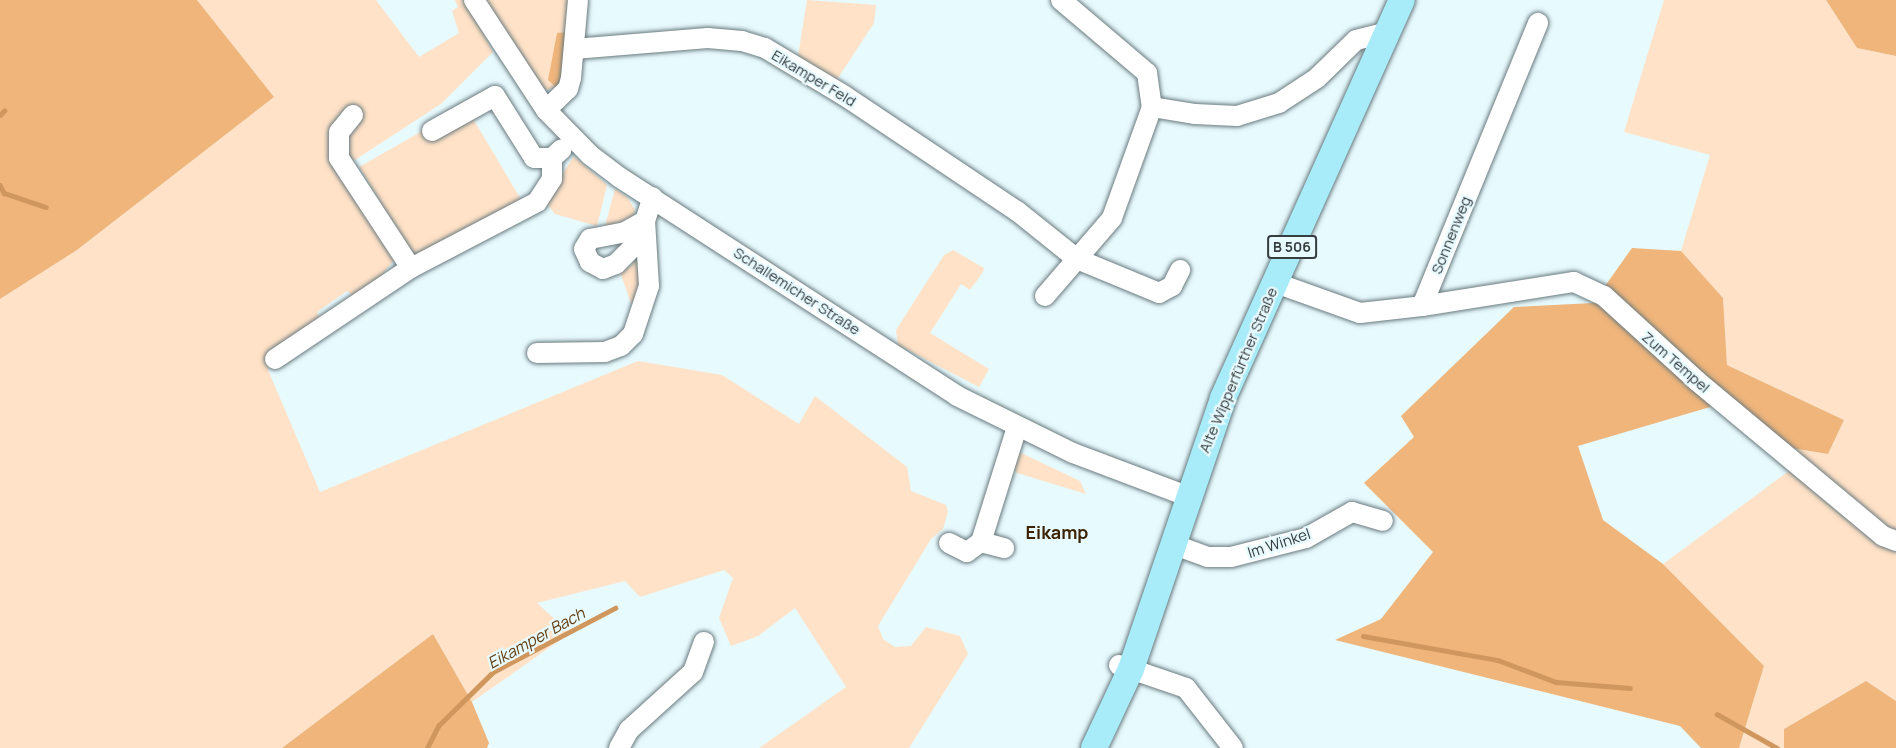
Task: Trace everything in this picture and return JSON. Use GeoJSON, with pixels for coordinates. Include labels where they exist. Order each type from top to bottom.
{"type":"FeatureCollection","features":[{"type":"Feature","properties":{"kind":"main road","name":"Alte Wipperfürther Straße"},"geometry":{"type":"LineString","coordinates":[[1094,748],[1172,544],[1223,398],[1402,0]]}},
{"type":"Feature","properties":{"kind":"street","name":"Schallemicher Straße"},"geometry":{"type":"LineString","coordinates":[[474,0],[546,110],[573,139],[619,177],[937,383],[1017,427],[1187,496]]}},
{"type":"Feature","properties":{"kind":"street"},"geometry":{"type":"LineString","coordinates":[[546,110],[568,89],[578,0]]}},
{"type":"Feature","properties":{"kind":"street"},"geometry":{"type":"LineString","coordinates":[[1045,297],[1112,218],[1152,107],[1147,73],[1061,0]]}},
{"type":"Feature","properties":{"kind":"street","name":"Sonnenweg"},"geometry":{"type":"LineString","coordinates":[[1422,306],[1538,23]]}},
{"type":"Feature","properties":{"kind":"street"},"geometry":{"type":"LineString","coordinates":[[1152,107],[1237,116],[1279,103],[1317,78],[1356,40],[1388,32]]}},
{"type":"Feature","properties":{"kind":"street","name":"Eikamper Feld"},"geometry":{"type":"LineString","coordinates":[[574,49],[722,38],[774,52],[1017,211],[1077,259],[1159,293],[1172,285],[1180,270]]}},
{"type":"Feature","properties":{"kind":"street"},"geometry":{"type":"LineString","coordinates":[[432,131],[495,96],[534,158],[552,159]]}},
{"type":"Feature","properties":{"kind":"street"},"geometry":{"type":"LineString","coordinates":[[353,115],[339,132],[339,158],[411,268]]}},
{"type":"Feature","properties":{"kind":"street"},"geometry":{"type":"LineString","coordinates":[[275,359],[411,268],[537,202],[552,179],[552,159],[573,139]]}},
{"type":"Feature","properties":{"kind":"street"},"geometry":{"type":"LineString","coordinates":[[537,353],[605,352],[627,341],[638,326],[649,286],[645,221],[653,197]]}},
{"type":"Feature","properties":{"kind":"street","name":"Zum Tempel"},"geometry":{"type":"LineString","coordinates":[[1422,306],[1574,282],[1604,297],[1697,381],[1883,536],[1896,541]]}},
{"type":"Feature","properties":{"kind":"street"},"geometry":{"type":"LineString","coordinates":[[1276,283],[1360,313],[1422,306]]}},
{"type":"Feature","properties":{"kind":"street"},"geometry":{"type":"LineString","coordinates":[[949,543],[966,552],[981,542],[1017,427]]}},
{"type":"Feature","properties":{"kind":"street","name":"Im Winkel"},"geometry":{"type":"LineString","coordinates":[[1172,544],[1208,557],[1231,557],[1306,538],[1352,512],[1383,521]]}},
{"type":"Feature","properties":{"kind":"street"},"geometry":{"type":"LineString","coordinates":[[981,542],[1004,548]]}},
{"type":"Feature","properties":{"kind":"street"},"geometry":{"type":"LineString","coordinates":[[619,748],[629,730],[693,672],[704,642]]}},
{"type":"Feature","properties":{"kind":"street"},"geometry":{"type":"LineString","coordinates":[[1125,667],[1186,688],[1233,748]]}},
{"type":"Feature","properties":{"kind":"shaded area"},"geometry":{"type":"Polygon","coordinates":[[[0,0],[197,0],[274,97],[77,250],[0,299],[0,0]]]}},
{"type":"Feature","properties":{"kind":"shaded area"},"geometry":{"type":"Polygon","coordinates":[[[197,0],[376,0],[419,57],[459,33],[452,11],[458,7],[455,0],[466,0],[493,52],[441,104],[344,167],[395,259],[377,281],[353,296],[347,291],[317,312],[321,321],[272,357],[268,370],[320,492],[638,361],[722,375],[799,424],[815,396],[907,467],[911,491],[946,505],[948,512],[943,529],[931,539],[878,626],[883,639],[895,647],[911,646],[926,627],[960,636],[968,654],[909,748],[759,748],[846,687],[795,608],[758,636],[731,646],[719,618],[733,578],[724,570],[640,597],[625,581],[537,603],[570,633],[472,702],[433,634],[282,748],[0,748],[0,299],[77,250],[274,97],[197,0]]]}},
{"type":"Feature","properties":{"kind":"shaded area"},"geometry":{"type":"Polygon","coordinates":[[[482,0],[575,0],[557,88],[544,90],[482,0]]]}},
{"type":"Feature","properties":{"kind":"shaded area"},"geometry":{"type":"Polygon","coordinates":[[[807,0],[876,5],[874,23],[836,81],[798,56],[807,0]]]}},
{"type":"Feature","properties":{"kind":"shaded area"},"geometry":{"type":"Polygon","coordinates":[[[1664,0],[1826,0],[1857,48],[1896,56],[1896,538],[1785,447],[1828,454],[1844,420],[1727,365],[1723,298],[1681,251],[1710,155],[1624,132],[1664,0]]]}},
{"type":"Feature","properties":{"kind":"shaded area"},"geometry":{"type":"Polygon","coordinates":[[[1826,0],[1896,0],[1896,56],[1857,48],[1826,0]]]}},
{"type":"Feature","properties":{"kind":"shaded area"},"geometry":{"type":"Polygon","coordinates":[[[570,32],[560,86],[557,88],[548,80],[557,33],[570,32]]]}},
{"type":"Feature","properties":{"kind":"shaded area"},"geometry":{"type":"Polygon","coordinates":[[[472,117],[523,203],[416,259],[359,167],[426,129],[472,117]]]}},
{"type":"Feature","properties":{"kind":"shaded area"},"geometry":{"type":"Polygon","coordinates":[[[574,156],[607,185],[597,226],[555,214],[545,201],[574,156]]]}},
{"type":"Feature","properties":{"kind":"shaded area"},"geometry":{"type":"Polygon","coordinates":[[[615,189],[627,197],[635,210],[633,218],[618,226],[605,226],[615,189]]]}},
{"type":"Feature","properties":{"kind":"shaded area"},"geometry":{"type":"Polygon","coordinates":[[[644,242],[646,247],[636,317],[620,272],[631,266],[644,242]]]}},
{"type":"Feature","properties":{"kind":"shaded area"},"geometry":{"type":"Polygon","coordinates":[[[1632,248],[1681,251],[1723,298],[1727,365],[1844,420],[1828,454],[1785,447],[1727,402],[1578,446],[1603,520],[1663,564],[1764,666],[1739,748],[1701,748],[1680,726],[1335,640],[1381,619],[1433,552],[1364,483],[1414,437],[1401,416],[1514,307],[1593,303],[1632,248]]]}},
{"type":"Feature","properties":{"kind":"shaded area"},"geometry":{"type":"Polygon","coordinates":[[[953,250],[984,268],[983,272],[970,290],[961,284],[930,333],[989,369],[979,387],[898,345],[896,330],[944,255],[953,250]]]}},
{"type":"Feature","properties":{"kind":"shaded area"},"geometry":{"type":"Polygon","coordinates":[[[1017,451],[1080,481],[1086,494],[1017,473],[1011,466],[1017,451]]]}},
{"type":"Feature","properties":{"kind":"shaded area"},"geometry":{"type":"Polygon","coordinates":[[[1797,465],[1896,543],[1896,701],[1866,681],[1784,729],[1784,748],[1739,748],[1764,666],[1663,564],[1797,465]]]}},
{"type":"Feature","properties":{"kind":"shaded area"},"geometry":{"type":"Polygon","coordinates":[[[433,634],[472,702],[489,743],[487,748],[282,748],[433,634]]]}},
{"type":"Feature","properties":{"kind":"shaded area"},"geometry":{"type":"Polygon","coordinates":[[[1866,681],[1896,701],[1896,748],[1784,748],[1784,729],[1866,681]]]}},
{"type":"Feature","properties":{"kind":"waterway"},"geometry":{"type":"LineString","coordinates":[[0,115],[4,111]]}},
{"type":"Feature","properties":{"kind":"waterway"},"geometry":{"type":"LineString","coordinates":[[0,185],[4,193],[46,207]]}},
{"type":"Feature","properties":{"kind":"waterway","name":"Eikamper Bach"},"geometry":{"type":"LineString","coordinates":[[427,748],[438,726],[493,672],[615,608]]}},
{"type":"Feature","properties":{"kind":"waterway"},"geometry":{"type":"LineString","coordinates":[[1363,636],[1498,660],[1556,682],[1630,688]]}},
{"type":"Feature","properties":{"kind":"waterway"},"geometry":{"type":"LineString","coordinates":[[1717,714],[1777,748]]}},
{"type":"Feature","properties":{"kind":"district","name":"Eikamp"},"geometry":{"type":"Point","coordinates":[1057,532]}}]}
